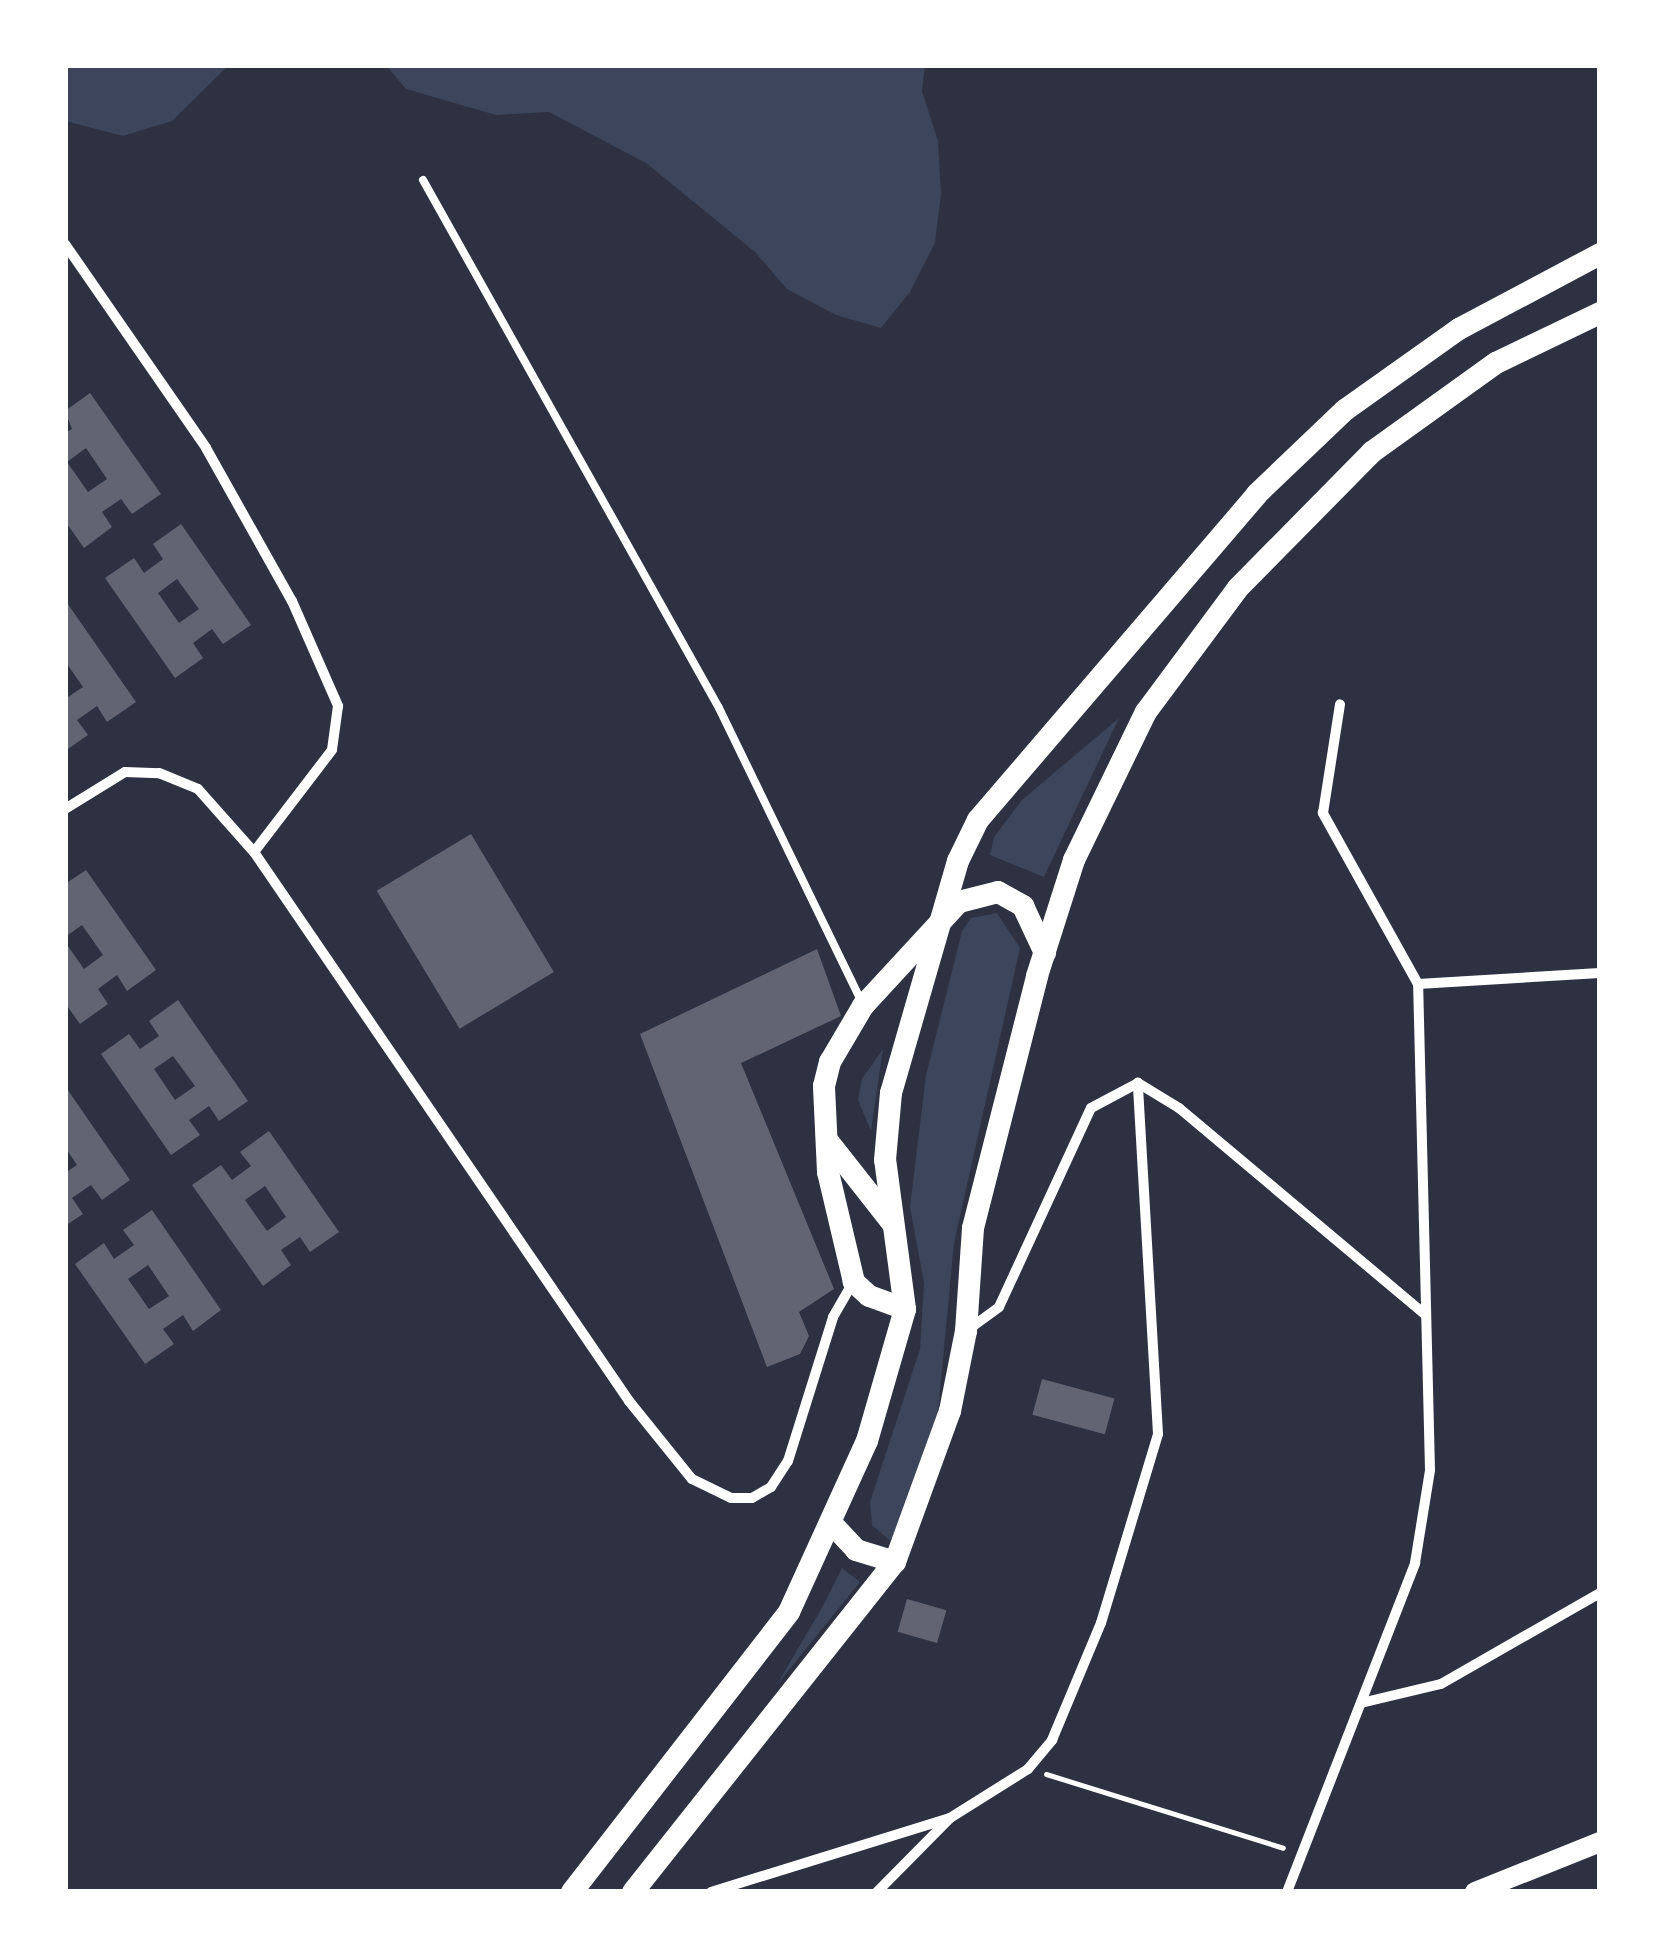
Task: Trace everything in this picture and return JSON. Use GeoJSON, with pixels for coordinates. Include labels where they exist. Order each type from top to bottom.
{"type":"FeatureCollection","features":[{"type":"Feature","properties":{"kind":"main road"},"geometry":{"type":"LineString","coordinates":[[572,1892],[788,1612],[833,1525],[886,1388],[906,1309],[885,1160],[891,1093],[958,861],[998,792],[1257,494],[1345,410],[1459,329],[1595,253]]}},
{"type":"Feature","properties":{"kind":"main road"},"geometry":{"type":"LineString","coordinates":[[633,1892],[895,1562],[950,1411],[966,1331],[972,1228],[992,1130],[1044,953],[1074,860],[1146,712],[1238,588],[1372,452],[1496,363],[1600,313]]}},
{"type":"Feature","properties":{"kind":"main road"},"geometry":{"type":"LineString","coordinates":[[906,1309],[869,1296],[854,1282],[837,1221],[827,1140],[830,1062],[863,1006],[945,912],[978,892],[998,892],[1023,906],[1044,953]]}},
{"type":"Feature","properties":{"kind":"main road"},"geometry":{"type":"LineString","coordinates":[[827,1140],[894,1224]]}},
{"type":"Feature","properties":{"kind":"main road"},"geometry":{"type":"LineString","coordinates":[[833,1525],[856,1550],[895,1562]]}},
{"type":"Feature","properties":{"kind":"main road"},"geometry":{"type":"LineString","coordinates":[[1475,1892],[1600,1842]]}},
{"type":"Feature","properties":{"kind":"street"},"geometry":{"type":"LineString","coordinates":[[65,244],[206,448],[292,601],[338,706],[332,750],[254,852]]}},
{"type":"Feature","properties":{"kind":"street"},"geometry":{"type":"LineString","coordinates":[[1287,1892],[1415,1563],[1427,1512],[1418,984],[1323,813],[1340,704]]}},
{"type":"Feature","properties":{"kind":"street"},"geometry":{"type":"LineString","coordinates":[[65,809],[126,772],[159,773],[198,789],[254,852],[630,1401],[692,1479],[731,1498],[752,1498],[770,1488],[788,1461],[833,1317],[854,1282]]}},
{"type":"Feature","properties":{"kind":"street"},"geometry":{"type":"LineString","coordinates":[[1418,984],[1600,973]]}},
{"type":"Feature","properties":{"kind":"street"},"geometry":{"type":"LineString","coordinates":[[1138,1083],[1180,1108],[1426,1315]]}},
{"type":"Feature","properties":{"kind":"street"},"geometry":{"type":"LineString","coordinates":[[966,1331],[998,1306],[1091,1108],[1138,1083]]}},
{"type":"Feature","properties":{"kind":"street"},"geometry":{"type":"LineString","coordinates":[[877,1892],[950,1818],[1028,1769],[1052,1740],[1101,1623],[1158,1434],[1138,1083]]}},
{"type":"Feature","properties":{"kind":"street"},"geometry":{"type":"LineString","coordinates":[[1362,1703],[1441,1684],[1600,1593]]}},
{"type":"Feature","properties":{"kind":"street"},"geometry":{"type":"LineString","coordinates":[[711,1892],[950,1818]]}},
{"type":"Feature","properties":{"kind":"lane"},"geometry":{"type":"LineString","coordinates":[[423,180],[718,708],[863,1006]]}},
{"type":"Feature","properties":{"kind":"path"},"geometry":{"type":"LineString","coordinates":[[1028,1769],[1303,1854]]}},
{"type":"Feature","properties":{"kind":"shaded area"},"geometry":{"type":"Polygon","coordinates":[[[65,65],[229,65],[172,121],[123,136],[65,121],[65,65]]]}},
{"type":"Feature","properties":{"kind":"shaded area"},"geometry":{"type":"Polygon","coordinates":[[[386,65],[925,65],[922,91],[938,141],[941,194],[935,243],[910,292],[881,328],[836,315],[787,289],[755,252],[646,163],[549,112],[496,115],[406,89],[386,65]]]}},
{"type":"Feature","properties":{"kind":"shaded area"},"geometry":{"type":"Polygon","coordinates":[[[1119,718],[1044,877],[990,855],[994,837],[1022,800],[1119,718]]]}},
{"type":"Feature","properties":{"kind":"shaded area"},"geometry":{"type":"Polygon","coordinates":[[[997,913],[1020,948],[954,1243],[937,1423],[901,1533],[889,1540],[872,1525],[870,1502],[920,1349],[924,1283],[910,1207],[926,1075],[962,931],[971,918],[997,913]]]}},
{"type":"Feature","properties":{"kind":"shaded area"},"geometry":{"type":"Polygon","coordinates":[[[883,1049],[871,1131],[858,1100],[862,1079],[883,1049]]]}},
{"type":"Feature","properties":{"kind":"shaded area"},"geometry":{"type":"Polygon","coordinates":[[[842,1568],[860,1582],[776,1686],[823,1606],[842,1568]]]}},
{"type":"Feature","properties":{"kind":"building"},"geometry":{"type":"Polygon","coordinates":[[[90,393],[161,494],[132,514],[121,499],[102,512],[112,527],[84,548],[65,521],[65,433],[72,429],[65,411],[90,393]],[[86,448],[67,462],[88,492],[107,479],[86,448]]]}},
{"type":"Feature","properties":{"kind":"building"},"geometry":{"type":"Polygon","coordinates":[[[181,524],[251,625],[223,644],[212,629],[193,643],[203,658],[175,678],[105,578],[134,558],[144,573],[163,559],[153,544],[181,524]],[[177,579],[158,593],[179,623],[199,609],[177,579]]]}},
{"type":"Feature","properties":{"kind":"building"},"geometry":{"type":"Polygon","coordinates":[[[65,600],[136,702],[107,722],[97,706],[77,720],[88,735],[65,751],[65,699],[83,687],[65,661],[65,600]]]}},
{"type":"Feature","properties":{"kind":"building"},"geometry":{"type":"Polygon","coordinates":[[[471,834],[554,972],[460,1029],[377,891],[471,834]]]}},
{"type":"Feature","properties":{"kind":"building"},"geometry":{"type":"Polygon","coordinates":[[[86,870],[156,970],[127,991],[117,975],[98,989],[108,1004],[80,1024],[65,1003],[65,942],[84,969],[103,955],[82,925],[65,937],[65,884],[86,870]]]}},
{"type":"Feature","properties":{"kind":"building"},"geometry":{"type":"Polygon","coordinates":[[[817,949],[841,1016],[741,1063],[834,1289],[799,1312],[809,1336],[800,1354],[767,1367],[640,1034],[817,949]]]}},
{"type":"Feature","properties":{"kind":"building"},"geometry":{"type":"Polygon","coordinates":[[[178,1000],[248,1101],[219,1121],[209,1106],[189,1120],[200,1135],[171,1155],[101,1054],[129,1034],[140,1049],[159,1036],[149,1021],[178,1000]],[[173,1056],[154,1069],[175,1100],[195,1086],[173,1056]]]}},
{"type":"Feature","properties":{"kind":"building"},"geometry":{"type":"Polygon","coordinates":[[[65,1086],[130,1180],[102,1200],[91,1185],[72,1198],[83,1214],[65,1226],[65,1173],[77,1165],[65,1147],[65,1086]]]}},
{"type":"Feature","properties":{"kind":"building"},"geometry":{"type":"Polygon","coordinates":[[[269,1131],[339,1232],[310,1252],[300,1237],[281,1250],[291,1265],[263,1286],[192,1185],[221,1165],[232,1180],[251,1166],[240,1152],[269,1131]],[[265,1186],[245,1200],[267,1231],[286,1217],[265,1186]]]}},
{"type":"Feature","properties":{"kind":"building"},"geometry":{"type":"Polygon","coordinates":[[[152,1210],[221,1310],[193,1331],[183,1315],[163,1329],[174,1344],[145,1364],[75,1264],[104,1243],[114,1259],[134,1245],[123,1230],[152,1210]],[[148,1265],[128,1279],[149,1309],[169,1296],[148,1265]]]}},
{"type":"Feature","properties":{"kind":"building"},"geometry":{"type":"Polygon","coordinates":[[[1042,1379],[1114,1398],[1105,1434],[1032,1415],[1042,1379]]]}},
{"type":"Feature","properties":{"kind":"building"},"geometry":{"type":"Polygon","coordinates":[[[907,1599],[946,1610],[937,1643],[898,1632],[907,1599]]]}}]}
